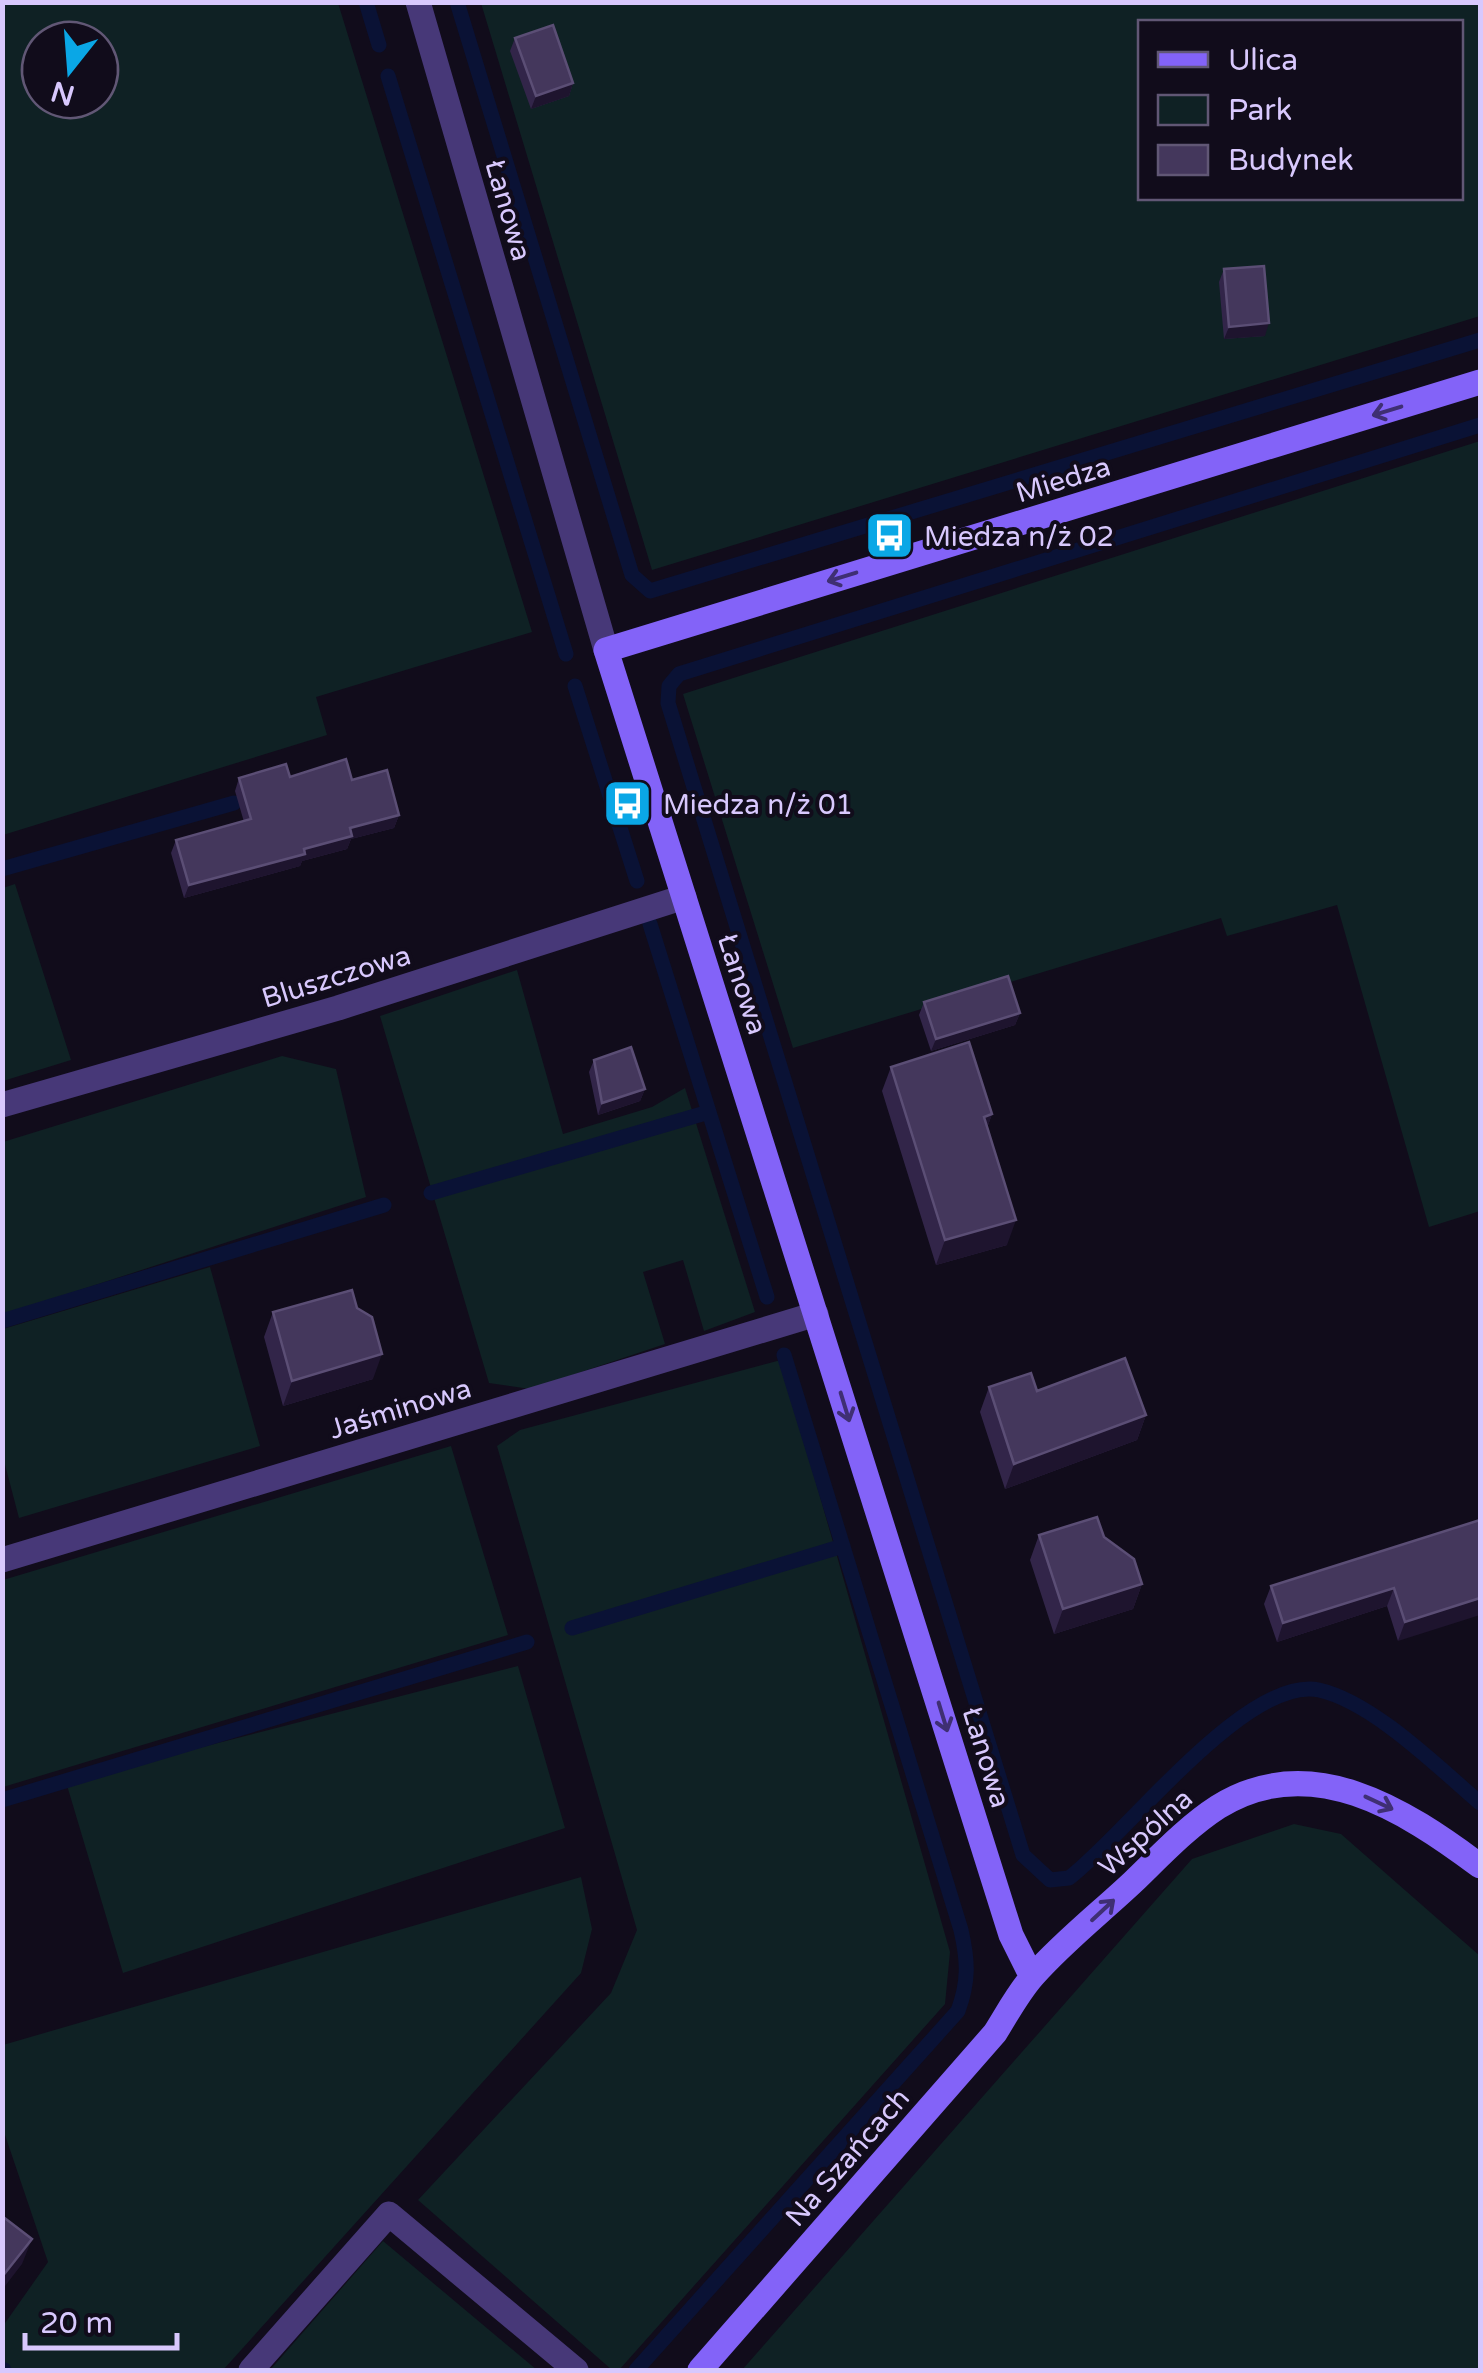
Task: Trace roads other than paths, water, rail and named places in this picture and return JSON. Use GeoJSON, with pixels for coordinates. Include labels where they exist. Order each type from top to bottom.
{"type":"FeatureCollection","features":[{"type":"Feature","properties":{"kind":"street","name":"Łanowa"},"geometry":{"type":"LineString","coordinates":[[418,2],[606,650],[1011,1935],[1032,1977]]}},
{"type":"Feature","properties":{"kind":"street","name":"Miedza"},"geometry":{"type":"LineString","coordinates":[[606,650],[1480,382]]}},
{"type":"Feature","properties":{"kind":"street","name":"Bluszczowa"},"geometry":{"type":"LineString","coordinates":[[2,1105],[338,1008],[684,898]]}},
{"type":"Feature","properties":{"kind":"street","name":"Jaśminowa"},"geometry":{"type":"LineString","coordinates":[[2,1560],[816,1314]]}},
{"type":"Feature","properties":{"kind":"street","name":"Wspólna"},"geometry":{"type":"LineString","coordinates":[[1032,1977],[1190,1828],[1217,1808],[1269,1785],[1304,1781],[1372,1798],[1431,1829],[1480,1866]]}},
{"type":"Feature","properties":{"kind":"street","name":"Na Szańcach"},"geometry":{"type":"LineString","coordinates":[[700,2370],[995,2033],[1032,1977]]}},
{"type":"Feature","properties":{"kind":"street"},"geometry":{"type":"LineString","coordinates":[[251,2370],[388,2214],[576,2370]]}},
{"type":"Feature","properties":{"kind":"waterway"},"geometry":{"type":"LineString","coordinates":[[366,2],[379,45]]}},
{"type":"Feature","properties":{"kind":"waterway"},"geometry":{"type":"LineString","coordinates":[[457,2],[632,575],[650,591],[1480,340]]}},
{"type":"Feature","properties":{"kind":"waterway"},"geometry":{"type":"LineString","coordinates":[[388,76],[566,654]]}},
{"type":"Feature","properties":{"kind":"waterway"},"geometry":{"type":"LineString","coordinates":[[1480,425],[679,674],[669,686],[668,703],[1023,1855],[1050,1880],[1069,1878],[1223,1732],[1257,1707],[1290,1692],[1319,1690],[1361,1708],[1404,1738],[1480,1803]]}},
{"type":"Feature","properties":{"kind":"waterway"},"geometry":{"type":"LineString","coordinates":[[575,686],[637,881]]}},
{"type":"Feature","properties":{"kind":"waterway"},"geometry":{"type":"LineString","coordinates":[[2,869],[234,803]]}},
{"type":"Feature","properties":{"kind":"waterway"},"geometry":{"type":"LineString","coordinates":[[650,924],[767,1297]]}},
{"type":"Feature","properties":{"kind":"waterway"},"geometry":{"type":"LineString","coordinates":[[431,1193],[709,1112]]}},
{"type":"Feature","properties":{"kind":"waterway"},"geometry":{"type":"LineString","coordinates":[[2,1321],[384,1205]]}},
{"type":"Feature","properties":{"kind":"waterway"},"geometry":{"type":"LineString","coordinates":[[636,2370],[958,2011],[966,1980],[961,1930],[784,1355]]}},
{"type":"Feature","properties":{"kind":"waterway"},"geometry":{"type":"LineString","coordinates":[[572,1628],[843,1546]]}},
{"type":"Feature","properties":{"kind":"waterway"},"geometry":{"type":"LineString","coordinates":[[2,1800],[527,1642]]}},
{"type":"Feature","properties":{"kind":"place","name":"Miedza n/ż 02"},"geometry":{"type":"Point","coordinates":[889,536]}},
{"type":"Feature","properties":{"kind":"place","name":"Miedza n/ż 01"},"geometry":{"type":"Point","coordinates":[628,804]}}]}
